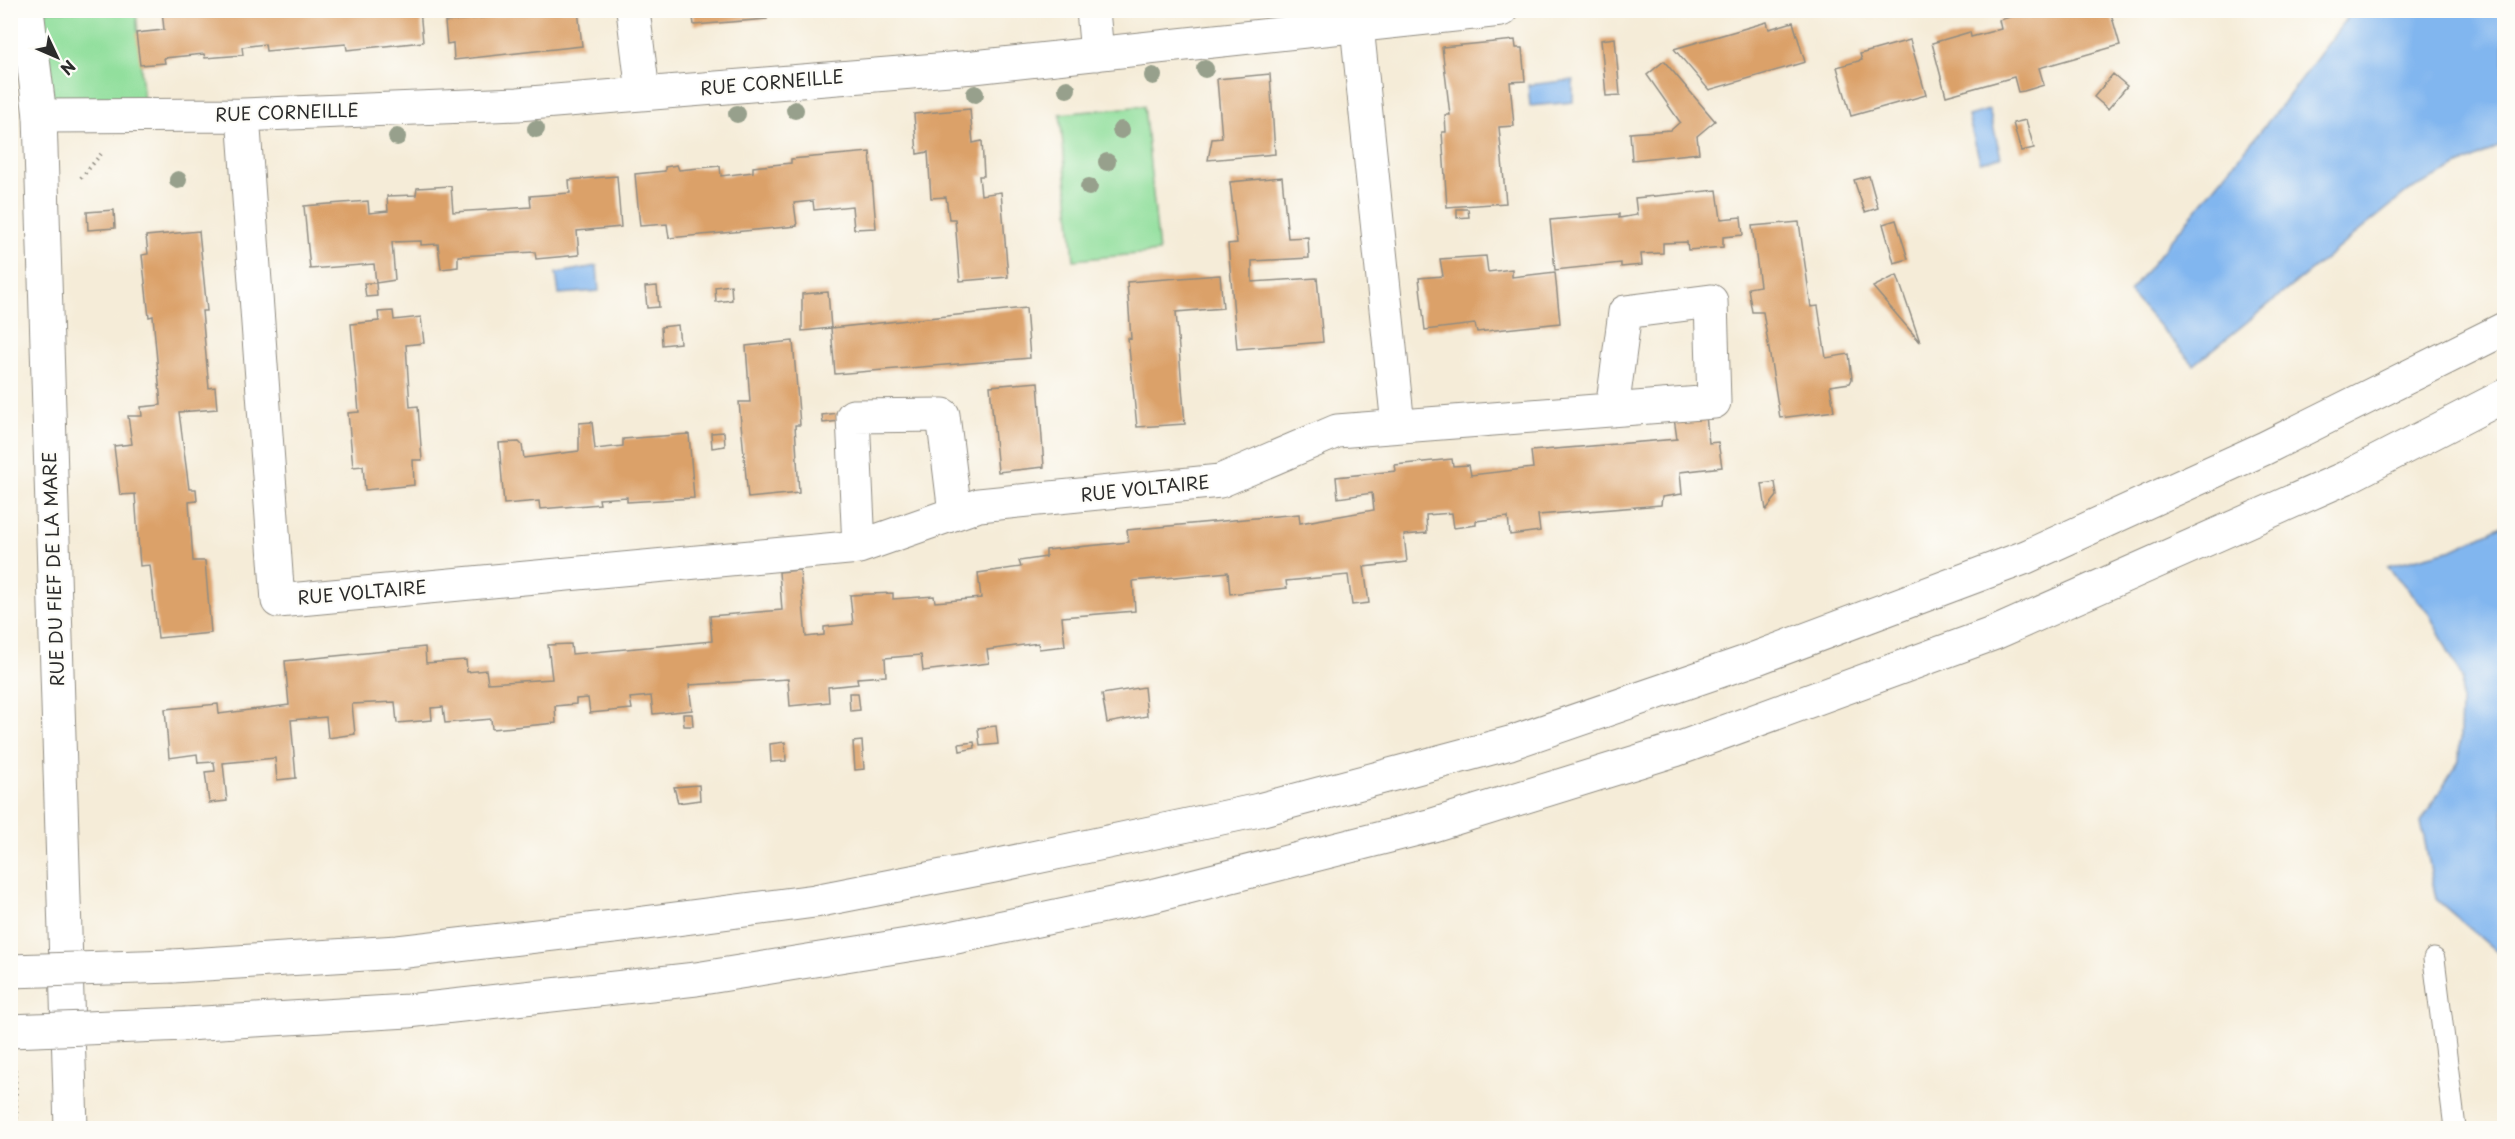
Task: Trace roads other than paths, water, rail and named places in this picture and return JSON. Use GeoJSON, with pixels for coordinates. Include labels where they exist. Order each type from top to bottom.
{"type":"FeatureCollection","features":[{"type":"Feature","properties":{"kind":"main road","name":"RUE DU FIEF DE LA MARE"},"geometry":{"type":"LineString","coordinates":[[27,10],[40,116],[71,1128]]}},
{"type":"Feature","properties":{"kind":"main road"},"geometry":{"type":"LineString","coordinates":[[633,10],[643,93]]}},
{"type":"Feature","properties":{"kind":"main road"},"geometry":{"type":"LineString","coordinates":[[1093,10],[1096,54]]}},
{"type":"Feature","properties":{"kind":"main road","name":"RUE CORNEILLE"},"geometry":{"type":"LineString","coordinates":[[40,116],[243,115],[518,104],[974,67],[1501,10]]}},
{"type":"Feature","properties":{"kind":"main road"},"geometry":{"type":"LineString","coordinates":[[1357,26],[1398,426]]}},
{"type":"Feature","properties":{"kind":"main road","name":"RUE VOLTAIRE"},"geometry":{"type":"LineString","coordinates":[[243,115],[278,601],[859,547],[979,505],[1220,481],[1337,430],[1612,410]]}},
{"type":"Feature","properties":{"kind":"main road"},"geometry":{"type":"LineString","coordinates":[[10,971],[173,966],[398,952],[815,901],[1259,810],[1499,746],[1749,662],[2026,557],[2265,448],[2505,329]]}},
{"type":"Feature","properties":{"kind":"main road"},"geometry":{"type":"LineString","coordinates":[[10,1031],[186,1024],[408,1011],[696,979],[951,938],[1111,904],[1433,825],[1675,750],[1995,633],[2345,478],[2505,396]]}},
{"type":"Feature","properties":{"kind":"main road"},"geometry":{"type":"LineString","coordinates":[[859,547],[853,416],[943,415],[955,513]]}},
{"type":"Feature","properties":{"kind":"lane"},"geometry":{"type":"LineString","coordinates":[[2434,959],[2455,1128]]}},
{"type":"Feature","properties":{"kind":"water"},"geometry":{"type":"Polygon","coordinates":[[[2353,10],[2504,11],[2504,144],[2410,190],[2194,365],[2129,292],[2284,102],[2353,10]]]}},
{"type":"Feature","properties":{"kind":"water"},"geometry":{"type":"Polygon","coordinates":[[[1573,80],[1573,102],[1530,106],[1528,85],[1573,80]]]}},
{"type":"Feature","properties":{"kind":"water"},"geometry":{"type":"Polygon","coordinates":[[[1989,110],[2001,157],[1980,162],[1968,116],[1989,110]]]}},
{"type":"Feature","properties":{"kind":"water"},"geometry":{"type":"Polygon","coordinates":[[[597,266],[599,291],[559,294],[556,273],[597,266]]]}},
{"type":"Feature","properties":{"kind":"water"},"geometry":{"type":"Polygon","coordinates":[[[2504,525],[2504,958],[2436,899],[2421,822],[2459,761],[2462,678],[2428,612],[2387,566],[2453,549],[2504,525]]]}}]}
